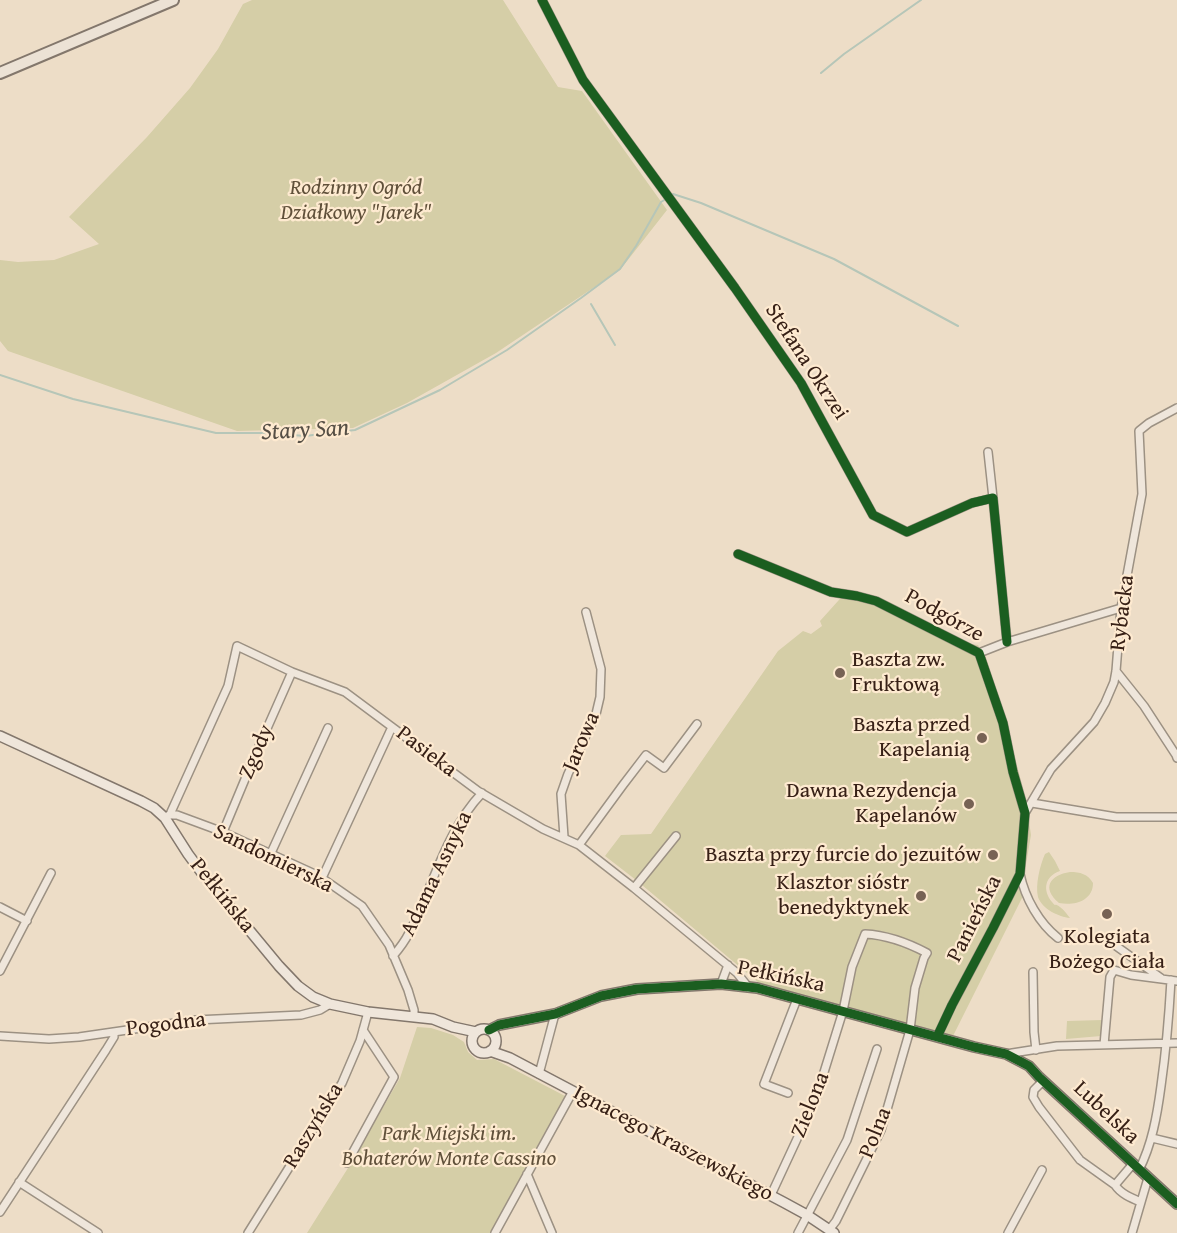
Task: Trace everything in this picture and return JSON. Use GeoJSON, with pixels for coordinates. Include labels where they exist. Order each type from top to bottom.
{"type":"FeatureCollection","features":[{"type":"Feature","properties":{"kind":"main road"},"geometry":{"type":"LineString","coordinates":[[0,73],[173,0]]}},
{"type":"Feature","properties":{"kind":"street","name":"Stefana Okrzei"},"geometry":{"type":"LineString","coordinates":[[543,3],[583,80],[801,382],[873,515],[908,532],[972,503],[993,498]]}},
{"type":"Feature","properties":{"kind":"street","name":"Rybacka"},"geometry":{"type":"LineString","coordinates":[[1025,813],[1051,769],[1094,722],[1114,681],[1121,608],[1142,494],[1139,431],[1177,408]]}},
{"type":"Feature","properties":{"kind":"street"},"geometry":{"type":"LineString","coordinates":[[988,452],[1007,642]]}},
{"type":"Feature","properties":{"kind":"street","name":"Podgórze"},"geometry":{"type":"LineString","coordinates":[[738,554],[831,592],[876,601],[979,653],[1003,723],[1013,772],[1025,813]]}},
{"type":"Feature","properties":{"kind":"street"},"geometry":{"type":"LineString","coordinates":[[979,653],[1007,642],[1121,608]]}},
{"type":"Feature","properties":{"kind":"street","name":"Jarowa"},"geometry":{"type":"LineString","coordinates":[[564,837],[561,794],[596,714],[600,697],[601,669],[586,612]]}},
{"type":"Feature","properties":{"kind":"street","name":"Pasieka"},"geometry":{"type":"LineString","coordinates":[[168,816],[228,686],[237,646],[292,672],[345,692],[482,793],[543,829],[579,845],[737,972],[750,988]]}},
{"type":"Feature","properties":{"kind":"street"},"geometry":{"type":"LineString","coordinates":[[1116,671],[1144,706],[1177,758]]}},
{"type":"Feature","properties":{"kind":"street","name":"Zgody"},"geometry":{"type":"LineString","coordinates":[[223,832],[292,672]]}},
{"type":"Feature","properties":{"kind":"street"},"geometry":{"type":"LineString","coordinates":[[579,845],[646,755],[664,768],[697,724]]}},
{"type":"Feature","properties":{"kind":"street"},"geometry":{"type":"LineString","coordinates":[[322,878],[392,727]]}},
{"type":"Feature","properties":{"kind":"street"},"geometry":{"type":"LineString","coordinates":[[271,854],[328,728]]}},
{"type":"Feature","properties":{"kind":"street","name":"Pełkińska"},"geometry":{"type":"LineString","coordinates":[[0,736],[141,801],[168,816],[199,869],[279,966],[298,986],[313,997],[330,1004],[368,1012],[433,1019],[474,1036]]}},
{"type":"Feature","properties":{"kind":"street","name":"Adama Asnyka"},"geometry":{"type":"LineString","coordinates":[[393,956],[409,935],[461,819],[482,793]]}},
{"type":"Feature","properties":{"kind":"street"},"geometry":{"type":"LineString","coordinates":[[1032,803],[1116,817],[1177,817]]}},
{"type":"Feature","properties":{"kind":"street","name":"Panieńska"},"geometry":{"type":"LineString","coordinates":[[937,1037],[1020,874],[1025,813]]}},
{"type":"Feature","properties":{"kind":"street","name":"Sandomierska"},"geometry":{"type":"LineString","coordinates":[[168,816],[177,815],[223,832],[271,854],[322,878],[362,906],[389,945],[408,990],[414,1017]]}},
{"type":"Feature","properties":{"kind":"street"},"geometry":{"type":"LineString","coordinates":[[634,888],[676,836]]}},
{"type":"Feature","properties":{"kind":"street"},"geometry":{"type":"LineString","coordinates":[[0,971],[51,873]]}},
{"type":"Feature","properties":{"kind":"street"},"geometry":{"type":"LineString","coordinates":[[1020,874],[1024,891],[1049,931],[1058,938]]}},
{"type":"Feature","properties":{"kind":"street"},"geometry":{"type":"LineString","coordinates":[[0,907],[27,921]]}},
{"type":"Feature","properties":{"kind":"street","name":"Zielona"},"geometry":{"type":"LineString","coordinates":[[771,1196],[816,1098],[843,1011],[852,967],[865,934],[881,935],[927,953]]}},
{"type":"Feature","properties":{"kind":"street"},"geometry":{"type":"LineString","coordinates":[[1116,946],[1171,980]]}},
{"type":"Feature","properties":{"kind":"street","name":"Polna"},"geometry":{"type":"LineString","coordinates":[[832,1231],[881,1130],[910,1030],[915,988],[927,953]]}},
{"type":"Feature","properties":{"kind":"street"},"geometry":{"type":"LineString","coordinates":[[721,984],[728,965]]}},
{"type":"Feature","properties":{"kind":"street"},"geometry":{"type":"LineString","coordinates":[[1104,1045],[1110,977],[1114,970],[1131,975],[1171,980]]}},
{"type":"Feature","properties":{"kind":"street"},"geometry":{"type":"LineString","coordinates":[[1033,972],[1036,1050]]}},
{"type":"Feature","properties":{"kind":"street"},"geometry":{"type":"LineString","coordinates":[[1115,1185],[1144,1160],[1152,1138],[1167,1043],[1171,980]]}},
{"type":"Feature","properties":{"kind":"street","name":"Pełkińska"},"geometry":{"type":"LineString","coordinates":[[492,1041],[499,1025],[555,1014],[601,996],[637,989],[721,984],[798,999],[1006,1054]]}},
{"type":"Feature","properties":{"kind":"street"},"geometry":{"type":"LineString","coordinates":[[788,1093],[764,1084],[798,999]]}},
{"type":"Feature","properties":{"kind":"street","name":"Pogodna"},"geometry":{"type":"LineString","coordinates":[[0,1036],[49,1039],[79,1037],[196,1020],[301,1016],[330,1004]]}},
{"type":"Feature","properties":{"kind":"street","name":"Raszyńska"},"geometry":{"type":"LineString","coordinates":[[248,1233],[342,1083],[360,1041],[368,1012]]}},
{"type":"Feature","properties":{"kind":"street"},"geometry":{"type":"LineString","coordinates":[[539,1074],[555,1014]]}},
{"type":"Feature","properties":{"kind":"street"},"geometry":{"type":"LineString","coordinates":[[483,1029],[492,1041],[485,1053],[478,1052],[473,1047],[474,1036],[483,1029]]}},
{"type":"Feature","properties":{"kind":"street"},"geometry":{"type":"LineString","coordinates":[[347,1163],[394,1077],[363,1030]]}},
{"type":"Feature","properties":{"kind":"street"},"geometry":{"type":"LineString","coordinates":[[0,1212],[106,1050],[114,1037],[114,1032]]}},
{"type":"Feature","properties":{"kind":"street","name":"Ignacego Kraszewskiego"},"geometry":{"type":"LineString","coordinates":[[492,1041],[510,1058],[807,1215],[832,1231]]}},
{"type":"Feature","properties":{"kind":"street"},"geometry":{"type":"LineString","coordinates":[[1006,1054],[1057,1046],[1177,1043]]}},
{"type":"Feature","properties":{"kind":"street"},"geometry":{"type":"LineString","coordinates":[[798,1233],[847,1140],[878,1048]]}},
{"type":"Feature","properties":{"kind":"street","name":"Lubelska"},"geometry":{"type":"LineString","coordinates":[[1006,1054],[1029,1066],[1177,1204]]}},
{"type":"Feature","properties":{"kind":"street"},"geometry":{"type":"LineString","coordinates":[[1043,1081],[1034,1090],[1033,1097],[1080,1160],[1125,1195],[1141,1202]]}},
{"type":"Feature","properties":{"kind":"street"},"geometry":{"type":"LineString","coordinates":[[495,1233],[573,1091]]}},
{"type":"Feature","properties":{"kind":"street"},"geometry":{"type":"LineString","coordinates":[[1152,1138],[1177,1144]]}},
{"type":"Feature","properties":{"kind":"street"},"geometry":{"type":"LineString","coordinates":[[1008,1233],[1042,1170]]}},
{"type":"Feature","properties":{"kind":"street"},"geometry":{"type":"LineString","coordinates":[[527,1174],[552,1233]]}},
{"type":"Feature","properties":{"kind":"street"},"geometry":{"type":"LineString","coordinates":[[1132,1233],[1148,1178]]}},
{"type":"Feature","properties":{"kind":"street"},"geometry":{"type":"LineString","coordinates":[[19,1182],[98,1233]]}},
{"type":"Feature","properties":{"kind":"green space","name":"Rodzinny Ogród Działkowy \"Jarek\""},"geometry":{"type":"Polygon","coordinates":[[[252,0],[503,0],[558,87],[582,91],[667,210],[620,270],[496,353],[407,403],[353,428],[237,431],[8,351],[0,341],[0,260],[18,262],[54,260],[99,244],[69,217],[147,137],[190,88],[218,49],[243,4],[252,0]]]}},
{"type":"Feature","properties":{"kind":"green space"},"geometry":{"type":"Polygon","coordinates":[[[847,591],[872,596],[971,644],[978,645],[986,658],[1003,712],[1026,800],[1031,835],[1024,876],[1026,890],[953,1036],[759,983],[605,856],[621,835],[651,834],[778,651],[803,631],[811,634],[822,626],[820,621],[847,591]]]}},
{"type":"Feature","properties":{"kind":"green space"},"geometry":{"type":"Polygon","coordinates":[[[1049,852],[1060,871],[1048,880],[1047,893],[1053,904],[1061,908],[1070,918],[1051,912],[1038,897],[1040,869],[1045,854],[1049,852]]]}},
{"type":"Feature","properties":{"kind":"green space"},"geometry":{"type":"Polygon","coordinates":[[[1070,872],[1089,877],[1093,883],[1092,889],[1082,901],[1071,904],[1059,903],[1050,892],[1050,883],[1057,876],[1070,872]]]}},
{"type":"Feature","properties":{"kind":"green space"},"geometry":{"type":"Polygon","coordinates":[[[1103,1020],[1101,1036],[1066,1039],[1067,1021],[1103,1020]]]}},
{"type":"Feature","properties":{"kind":"green space","name":"Park Miejski im. Bohaterów Monte Cassino"},"geometry":{"type":"Polygon","coordinates":[[[417,1027],[431,1028],[453,1035],[464,1042],[468,1052],[477,1060],[494,1059],[565,1096],[490,1233],[307,1233],[400,1078],[417,1027]]]}},
{"type":"Feature","properties":{"kind":"waterway"},"geometry":{"type":"LineString","coordinates":[[821,73],[921,0]]}},
{"type":"Feature","properties":{"kind":"waterway"},"geometry":{"type":"LineString","coordinates":[[671,196],[673,194],[701,203],[834,259],[958,326]]}},
{"type":"Feature","properties":{"kind":"waterway","name":"Stary San"},"geometry":{"type":"LineString","coordinates":[[0,375],[73,399],[216,433],[305,436],[355,430],[440,390],[507,350],[581,298],[620,269],[661,202],[666,199]]}},
{"type":"Feature","properties":{"kind":"waterway"},"geometry":{"type":"LineString","coordinates":[[591,304],[615,345]]}},
{"type":"Feature","properties":{"kind":"cycle path"},"geometry":{"type":"LineString","coordinates":[[542,0],[583,80],[735,288],[801,383],[873,515],[907,532],[972,503],[993,498],[1007,642]]}},
{"type":"Feature","properties":{"kind":"cycle path"},"geometry":{"type":"LineString","coordinates":[[738,554],[831,592],[876,601],[979,653],[1003,723],[1013,772],[1025,813],[1020,874],[937,1037]]}},
{"type":"Feature","properties":{"kind":"cycle path"},"geometry":{"type":"LineString","coordinates":[[489,1030],[499,1025],[555,1014],[601,996],[637,989],[721,984],[757,988],[1006,1054],[1029,1066],[1177,1204]]}},
{"type":"Feature","properties":{"kind":"place","name":"Baszta zw. Fruktową"},"geometry":{"type":"Point","coordinates":[840,673]}},
{"type":"Feature","properties":{"kind":"place","name":"Baszta przed Kapelanią"},"geometry":{"type":"Point","coordinates":[982,738]}},
{"type":"Feature","properties":{"kind":"place","name":"Dawna Rezydencja Kapelanów"},"geometry":{"type":"Point","coordinates":[969,804]}},
{"type":"Feature","properties":{"kind":"place","name":"Baszta przy furcie do jezuitów"},"geometry":{"type":"Point","coordinates":[993,855]}},
{"type":"Feature","properties":{"kind":"place","name":"Klasztor sióstr benedyktynek"},"geometry":{"type":"Point","coordinates":[921,896]}},
{"type":"Feature","properties":{"kind":"place","name":"Kolegiata Bożego Ciała"},"geometry":{"type":"Point","coordinates":[1107,914]}}]}
